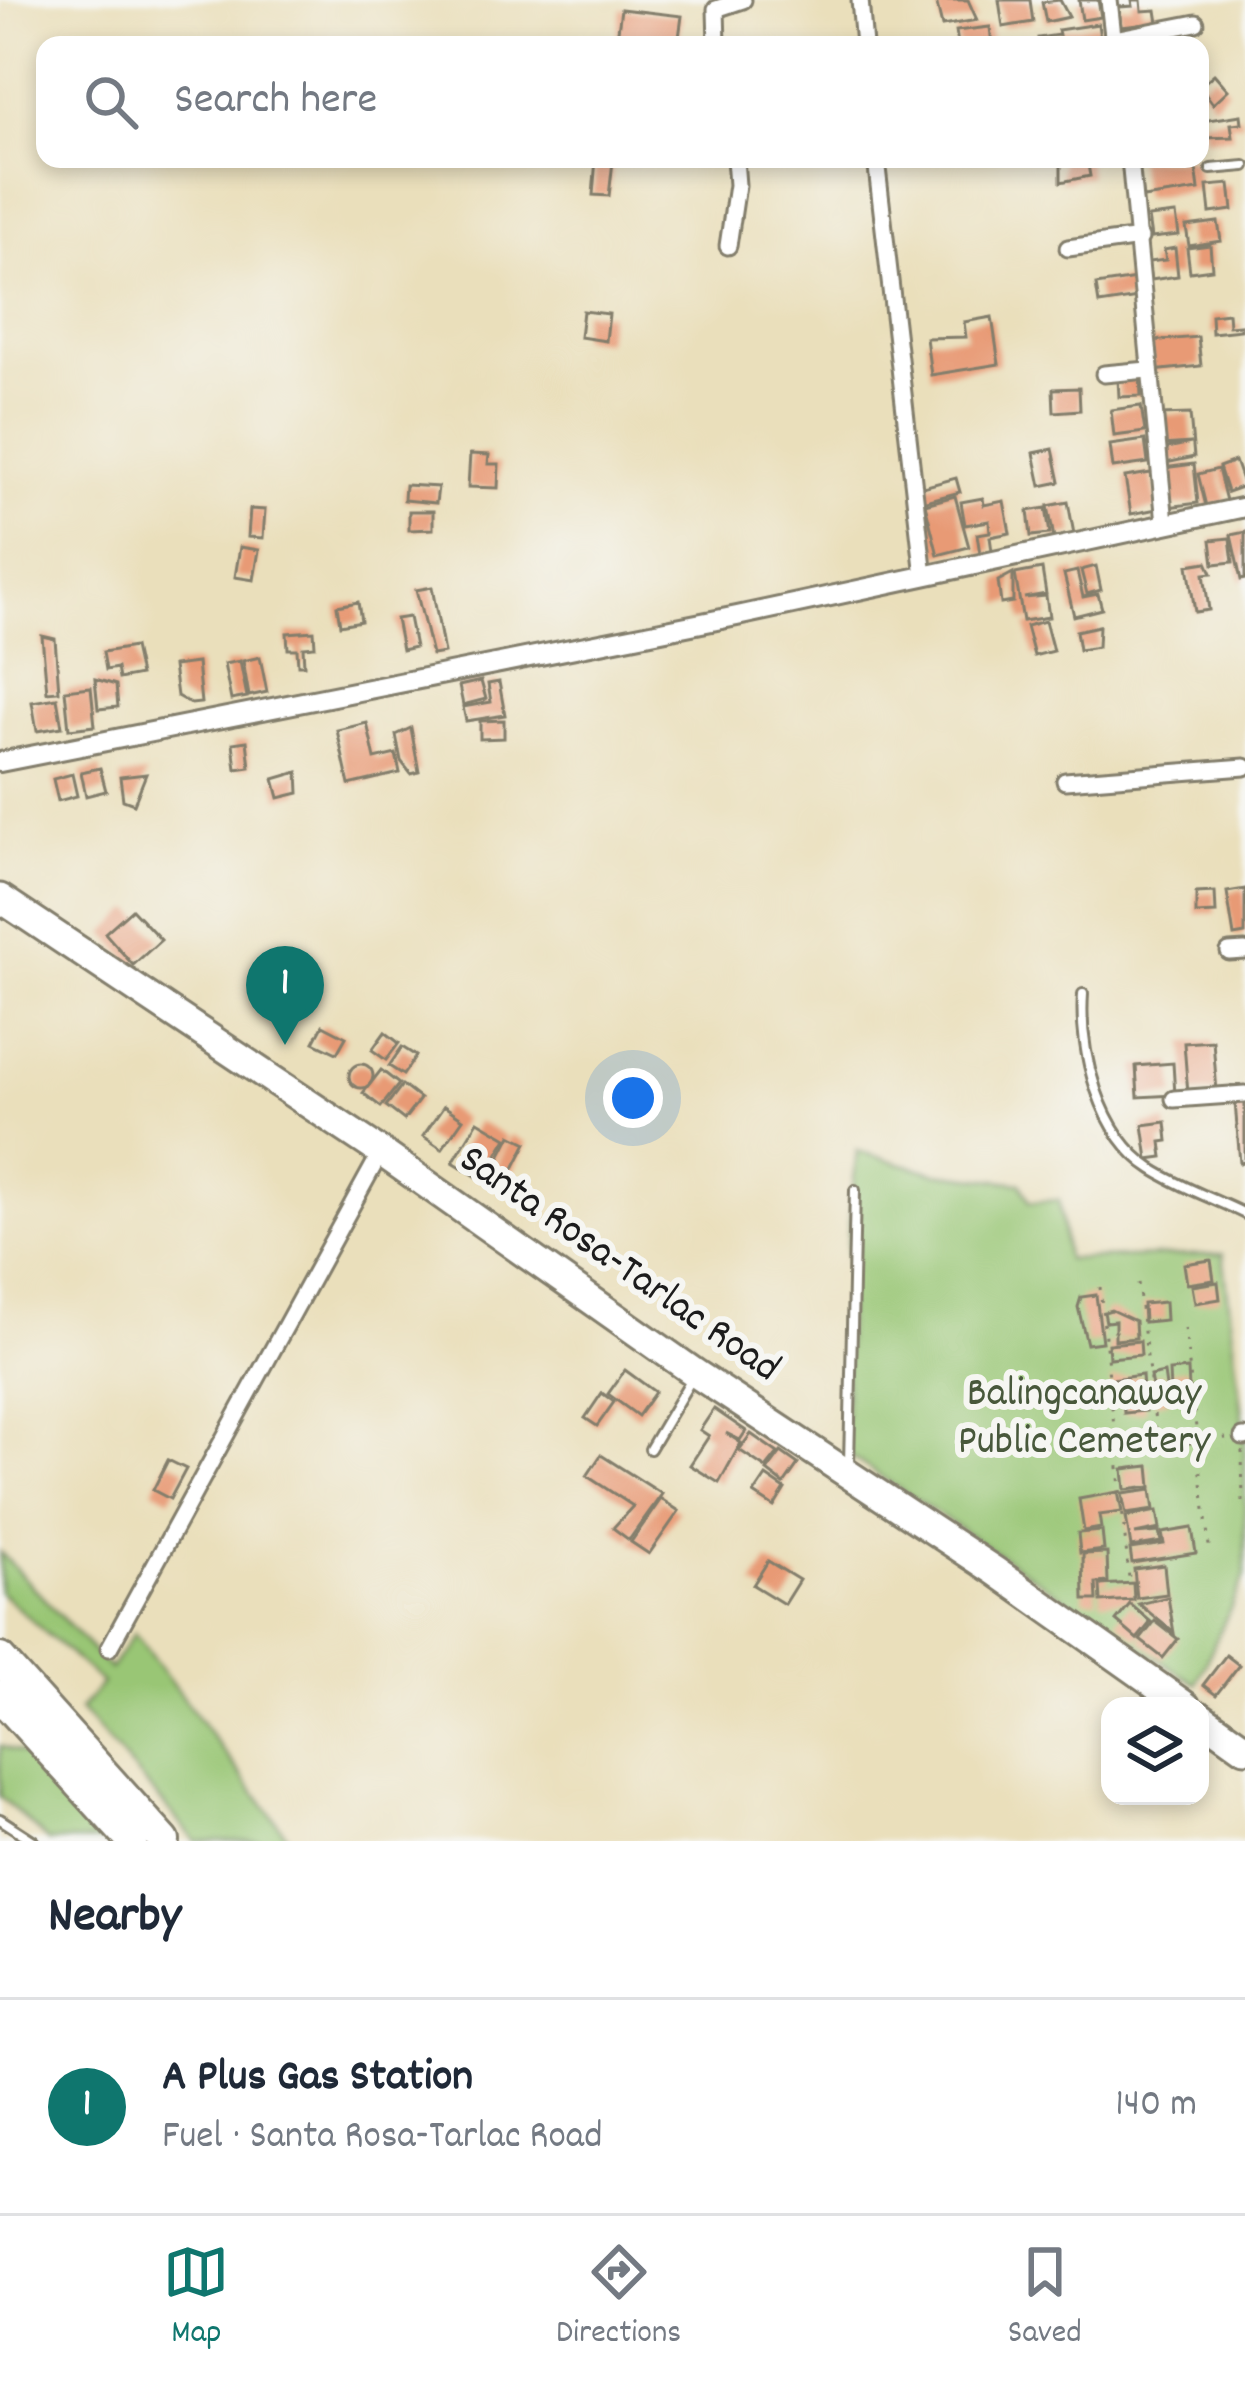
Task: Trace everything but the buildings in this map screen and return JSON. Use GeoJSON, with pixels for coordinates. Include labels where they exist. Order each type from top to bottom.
{"type":"FeatureCollection","features":[{"type":"Feature","properties":{"kind":"highway","name":"Santa Rosa-Tarlac Road"},"geometry":{"type":"LineString","coordinates":[[0,898],[381,1152],[695,1373],[1173,1697]]}},
{"type":"Feature","properties":{"kind":"highway"},"geometry":{"type":"LineString","coordinates":[[0,1659],[132,1841]]}},
{"type":"Feature","properties":{"kind":"highway"},"geometry":{"type":"LineString","coordinates":[[0,1696],[164,1841]]}},
{"type":"Feature","properties":{"kind":"highway"},"geometry":{"type":"LineString","coordinates":[[1209,1722],[1245,1748]]}},
{"type":"Feature","properties":{"kind":"street"},"geometry":{"type":"LineString","coordinates":[[717,36],[716,9],[743,0]]}},
{"type":"Feature","properties":{"kind":"street"},"geometry":{"type":"LineString","coordinates":[[860,0],[863,36]]}},
{"type":"Feature","properties":{"kind":"street"},"geometry":{"type":"LineString","coordinates":[[1108,0],[1113,36]]}},
{"type":"Feature","properties":{"kind":"street"},"geometry":{"type":"LineString","coordinates":[[1140,36],[1196,23]]}},
{"type":"Feature","properties":{"kind":"street"},"geometry":{"type":"LineString","coordinates":[[728,246],[736,168]]}},
{"type":"Feature","properties":{"kind":"street"},"geometry":{"type":"LineString","coordinates":[[877,168],[924,576]]}},
{"type":"Feature","properties":{"kind":"street"},"geometry":{"type":"LineString","coordinates":[[1131,168],[1165,523]]}},
{"type":"Feature","properties":{"kind":"street"},"geometry":{"type":"LineString","coordinates":[[1068,248],[1141,238]]}},
{"type":"Feature","properties":{"kind":"street"},"geometry":{"type":"LineString","coordinates":[[1104,374],[1148,370]]}},
{"type":"Feature","properties":{"kind":"street"},"geometry":{"type":"LineString","coordinates":[[0,762],[1245,507]]}},
{"type":"Feature","properties":{"kind":"street"},"geometry":{"type":"LineString","coordinates":[[1065,781],[1245,766]]}},
{"type":"Feature","properties":{"kind":"street"},"geometry":{"type":"LineString","coordinates":[[1174,1099],[1245,1094]]}},
{"type":"Feature","properties":{"kind":"street"},"geometry":{"type":"LineString","coordinates":[[109,1648],[381,1152]]}},
{"type":"Feature","properties":{"kind":"lane"},"geometry":{"type":"LineString","coordinates":[[1211,170],[1245,166]]}},
{"type":"Feature","properties":{"kind":"lane"},"geometry":{"type":"LineString","coordinates":[[1083,994],[1080,1035],[1120,1138],[1149,1168],[1245,1214]]}},
{"type":"Feature","properties":{"kind":"lane"},"geometry":{"type":"LineString","coordinates":[[849,1474],[855,1190]]}},
{"type":"Feature","properties":{"kind":"lane"},"geometry":{"type":"LineString","coordinates":[[650,1449],[695,1373]]}},
{"type":"Feature","properties":{"kind":"lane"},"geometry":{"type":"LineString","coordinates":[[0,1819],[34,1841]]}},
{"type":"Feature","properties":{"kind":"path"},"geometry":{"type":"LineString","coordinates":[[1138,1283],[1157,1446]]}},
{"type":"Feature","properties":{"kind":"path"},"geometry":{"type":"LineString","coordinates":[[1100,1287],[1130,1578]]}},
{"type":"Feature","properties":{"kind":"path"},"geometry":{"type":"LineString","coordinates":[[1185,1328],[1209,1546]]}},
{"type":"Feature","properties":{"kind":"path"},"geometry":{"type":"LineString","coordinates":[[1115,1455],[1244,1437],[1243,1503]]}},
{"type":"Feature","properties":{"kind":"green space","name":"Balingcanaway Public Cemetery"},"geometry":{"type":"Polygon","coordinates":[[[857,1151],[935,1173],[1021,1183],[1030,1202],[1059,1200],[1066,1259],[1223,1254],[1245,1433],[1245,1576],[1196,1684],[845,1453],[848,1233],[857,1151]]]}},
{"type":"Feature","properties":{"kind":"green space"},"geometry":{"type":"Polygon","coordinates":[[[0,1552],[110,1669],[134,1633],[291,1841],[196,1841],[80,1710],[102,1683],[0,1592],[0,1552]]]}},
{"type":"Feature","properties":{"kind":"green space"},"geometry":{"type":"Polygon","coordinates":[[[0,1746],[54,1763],[114,1841],[48,1841],[0,1796],[0,1746]]]}},
{"type":"Feature","properties":{"kind":"place","name":"A Plus Gas Station"},"geometry":{"type":"Point","coordinates":[285,1045]}}]}
